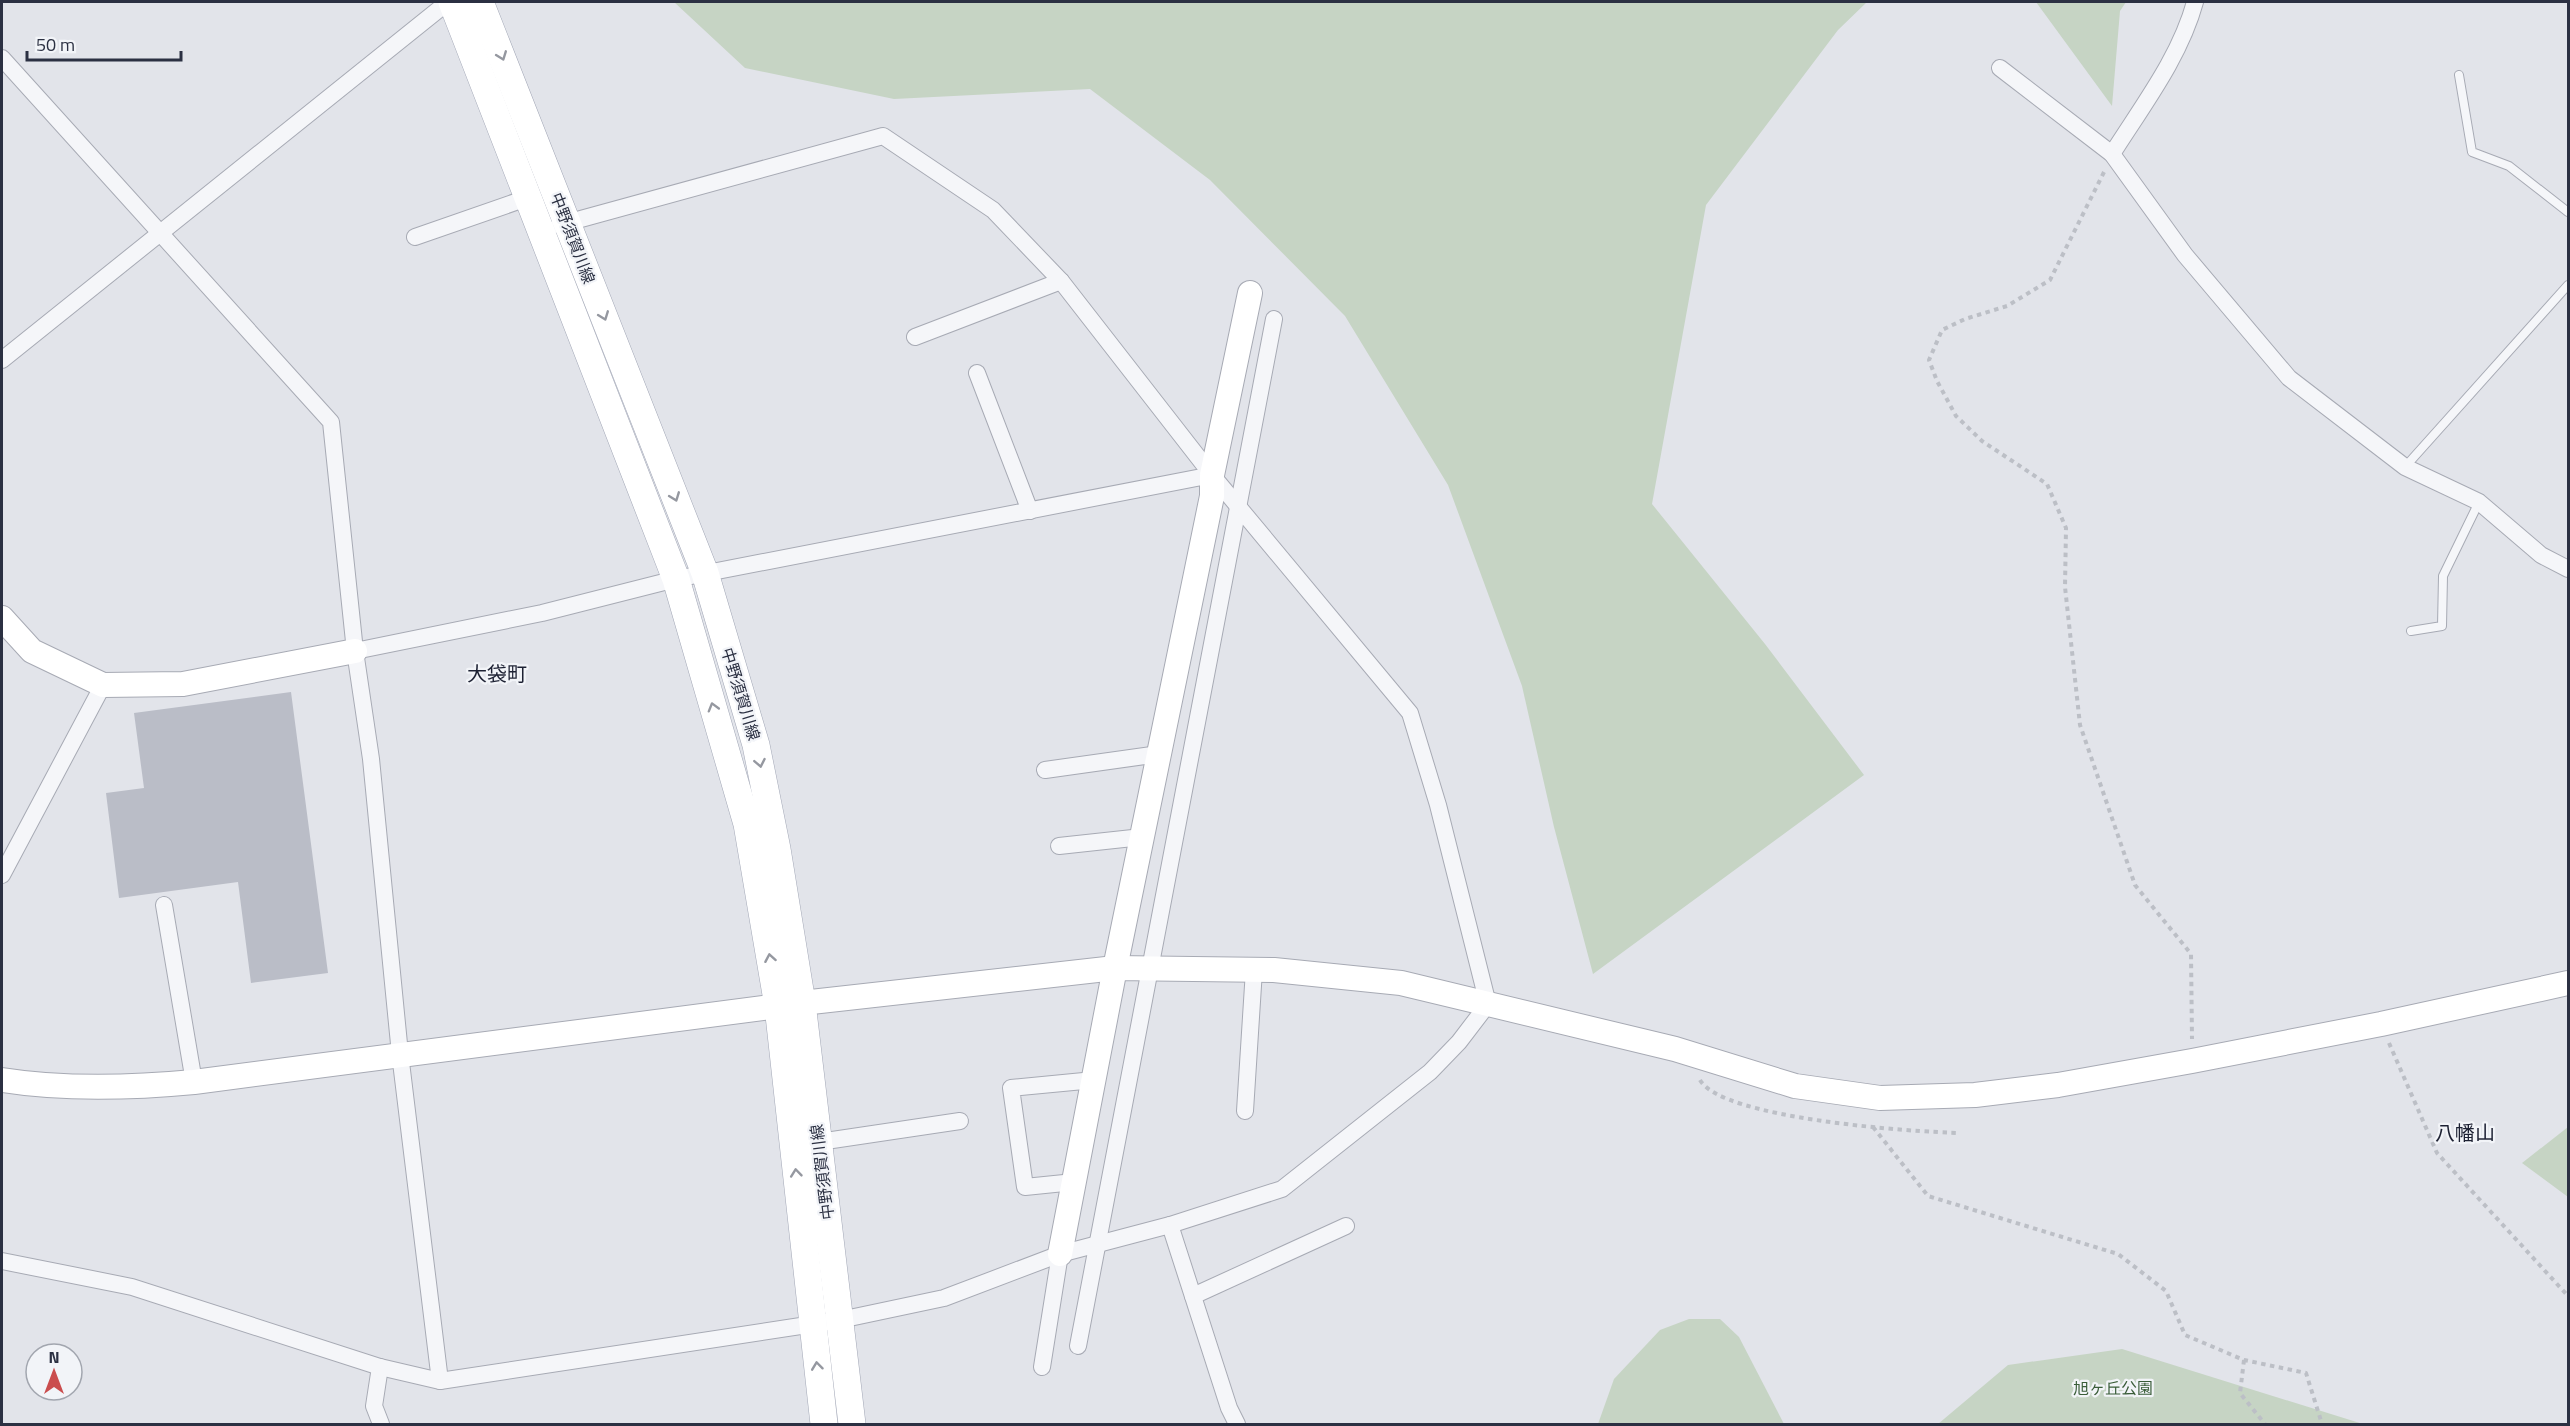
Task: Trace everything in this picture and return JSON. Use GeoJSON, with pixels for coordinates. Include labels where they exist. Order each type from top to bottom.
{"type":"FeatureCollection","features":[{"type":"Feature","properties":{"kind":"main road","name":"中野須賀川線"},"geometry":{"type":"LineString","coordinates":[[450,2],[676,579],[747,825],[790,1005],[819,1142],[852,1425]]}},
{"type":"Feature","properties":{"kind":"main road","name":"中野須賀川線"},"geometry":{"type":"LineString","coordinates":[[480,2],[705,573],[756,745],[777,849],[812,1324],[824,1425]]}},
{"type":"Feature","properties":{"kind":"street"},"geometry":{"type":"LineString","coordinates":[[2,360],[158,233],[450,2]]}},
{"type":"Feature","properties":{"kind":"street"},"geometry":{"type":"LineString","coordinates":[[2112,154],[2160,80],[2189,25],[2195,2]]}},
{"type":"Feature","properties":{"kind":"street"},"geometry":{"type":"LineString","coordinates":[[2,58],[158,233],[332,422],[400,1054],[440,1381]]}},
{"type":"Feature","properties":{"kind":"street"},"geometry":{"type":"LineString","coordinates":[[2000,68],[2112,154],[2185,255],[2289,378],[2405,467],[2479,502],[2541,555],[2568,569]]}},
{"type":"Feature","properties":{"kind":"street"},"geometry":{"type":"LineString","coordinates":[[540,232],[567,222],[883,136],[993,210],[1061,281],[1212,475],[1410,713],[1438,804],[1488,1004]]}},
{"type":"Feature","properties":{"kind":"street"},"geometry":{"type":"LineString","coordinates":[[415,237],[527,198]]}},
{"type":"Feature","properties":{"kind":"street"},"geometry":{"type":"LineString","coordinates":[[915,337],[1061,281]]}},
{"type":"Feature","properties":{"kind":"street"},"geometry":{"type":"LineString","coordinates":[[1042,1367],[1060,1254],[1115,968],[1212,496],[1212,475],[1250,293]]}},
{"type":"Feature","properties":{"kind":"street"},"geometry":{"type":"LineString","coordinates":[[1078,1346],[1274,319]]}},
{"type":"Feature","properties":{"kind":"street"},"geometry":{"type":"LineString","coordinates":[[977,373],[1030,511]]}},
{"type":"Feature","properties":{"kind":"street"},"geometry":{"type":"LineString","coordinates":[[2,618],[32,651],[103,685],[183,684],[542,613],[705,573],[1212,475]]}},
{"type":"Feature","properties":{"kind":"street"},"geometry":{"type":"LineString","coordinates":[[2,875],[103,685]]}},
{"type":"Feature","properties":{"kind":"street"},"geometry":{"type":"LineString","coordinates":[[1045,770],[1159,754]]}},
{"type":"Feature","properties":{"kind":"street"},"geometry":{"type":"LineString","coordinates":[[1059,846],[1142,837]]}},
{"type":"Feature","properties":{"kind":"street"},"geometry":{"type":"LineString","coordinates":[[164,905],[194,1082]]}},
{"type":"Feature","properties":{"kind":"street"},"geometry":{"type":"LineString","coordinates":[[2,1080],[41,1086],[142,1087],[194,1082],[790,1005],[1115,968],[1150,968],[1254,969],[1401,983],[1675,1049],[1795,1086],[1880,1098],[1995,1092],[2058,1085],[2381,1024],[2568,983]]}},
{"type":"Feature","properties":{"kind":"street"},"geometry":{"type":"LineString","coordinates":[[1245,1111],[1254,969]]}},
{"type":"Feature","properties":{"kind":"street"},"geometry":{"type":"LineString","coordinates":[[2,1261],[132,1287],[380,1367],[440,1381],[840,1320],[944,1298],[1060,1254],[1170,1226],[1282,1189],[1430,1072],[1459,1042],[1488,1004]]}},
{"type":"Feature","properties":{"kind":"street"},"geometry":{"type":"LineString","coordinates":[[1074,1182],[1025,1187],[1011,1088],[1094,1080]]}},
{"type":"Feature","properties":{"kind":"street"},"geometry":{"type":"LineString","coordinates":[[819,1142],[960,1121]]}},
{"type":"Feature","properties":{"kind":"street"},"geometry":{"type":"LineString","coordinates":[[1170,1226],[1229,1408],[1237,1425]]}},
{"type":"Feature","properties":{"kind":"street"},"geometry":{"type":"LineString","coordinates":[[1193,1296],[1347,1226]]}},
{"type":"Feature","properties":{"kind":"street"},"geometry":{"type":"LineString","coordinates":[[380,1367],[374,1406],[381,1425]]}},
{"type":"Feature","properties":{"kind":"lane"},"geometry":{"type":"LineString","coordinates":[[2459,75],[2472,153],[2509,166],[2568,212]]}},
{"type":"Feature","properties":{"kind":"lane"},"geometry":{"type":"LineString","coordinates":[[2405,467],[2568,285]]}},
{"type":"Feature","properties":{"kind":"lane"},"geometry":{"type":"LineString","coordinates":[[2411,631],[2442,626],[2443,576],[2479,502]]}},
{"type":"Feature","properties":{"kind":"path"},"geometry":{"type":"LineString","coordinates":[[2112,154],[2050,280],[2007,306],[1965,318],[1941,330],[1929,360],[1937,381],[1956,416],[1982,441],[2048,484],[2066,528],[2065,587],[2080,725],[2135,885],[2191,954],[2192,1061]]}},
{"type":"Feature","properties":{"kind":"path"},"geometry":{"type":"LineString","coordinates":[[2381,1024],[2438,1154],[2568,1296]]}},
{"type":"Feature","properties":{"kind":"path"},"geometry":{"type":"LineString","coordinates":[[1873,1127],[1928,1197],[2118,1254],[2166,1291],[2185,1335],[2244,1360],[2306,1373],[2322,1425]]}},
{"type":"Feature","properties":{"kind":"path"},"geometry":{"type":"LineString","coordinates":[[2244,1360],[2240,1393],[2265,1425]]}},
{"type":"Feature","properties":{"kind":"green space"},"geometry":{"type":"Polygon","coordinates":[[[674,2],[1867,2],[1838,30],[1706,205],[1652,504],[1765,644],[1864,775],[1593,974],[1554,827],[1522,686],[1448,485],[1345,316],[1210,180],[1090,89],[894,99],[745,68],[674,2]]]}},
{"type":"Feature","properties":{"kind":"green space"},"geometry":{"type":"Polygon","coordinates":[[[2036,2],[2126,2],[2120,11],[2112,106],[2036,2]]]}},
{"type":"Feature","properties":{"kind":"green space"},"geometry":{"type":"Polygon","coordinates":[[[2568,1127],[2568,1197],[2522,1163],[2568,1127]]]}},
{"type":"Feature","properties":{"kind":"green space"},"geometry":{"type":"Polygon","coordinates":[[[1689,1319],[1720,1319],[1739,1337],[1784,1424],[1598,1424],[1614,1379],[1660,1330],[1689,1319]]]}},
{"type":"Feature","properties":{"kind":"green space","name":"旭ヶ丘公園"},"geometry":{"type":"Polygon","coordinates":[[[2122,1349],[2363,1424],[1938,1424],[2008,1365],[2122,1349]]]}},
{"type":"Feature","properties":{"kind":"building"},"geometry":{"type":"Polygon","coordinates":[[[291,692],[328,973],[251,983],[238,882],[119,898],[106,793],[144,788],[134,713],[291,692]]]}},
{"type":"Feature","properties":{"kind":"district","name":"大袋町"},"geometry":{"type":"Point","coordinates":[497,674]}},
{"type":"Feature","properties":{"kind":"district","name":"八幡山"},"geometry":{"type":"Point","coordinates":[2465,1133]}}]}
